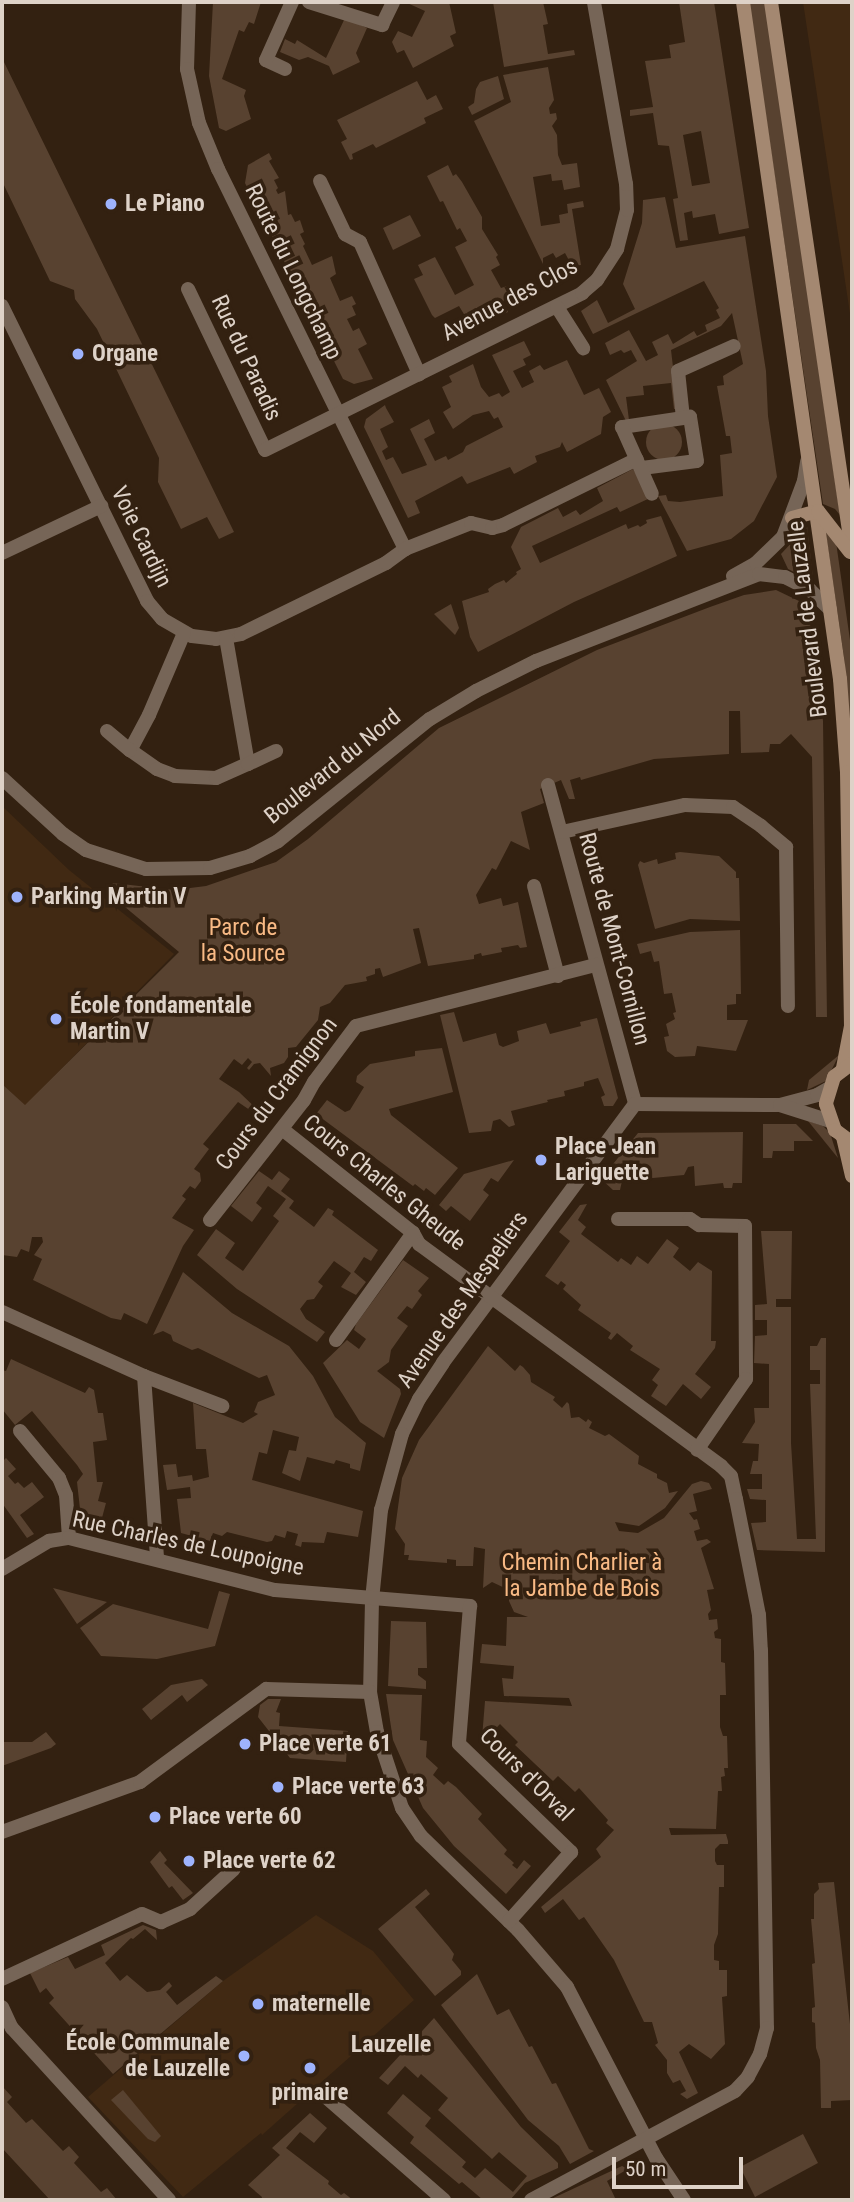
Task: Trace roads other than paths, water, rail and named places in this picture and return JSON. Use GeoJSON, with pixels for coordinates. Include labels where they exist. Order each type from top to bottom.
{"type":"FeatureCollection","features":[{"type":"Feature","properties":{"kind":"main road","name":"Boulevard de Lauzelle"},"geometry":{"type":"LineString","coordinates":[[743,2],[840,679],[847,772],[851,1026],[848,1066]]}},
{"type":"Feature","properties":{"kind":"main road"},"geometry":{"type":"LineString","coordinates":[[771,2],[852,553]]}},
{"type":"Feature","properties":{"kind":"main road"},"geometry":{"type":"LineString","coordinates":[[792,518],[818,511],[852,553]]}},
{"type":"Feature","properties":{"kind":"main road"},"geometry":{"type":"LineString","coordinates":[[848,1066],[829,1088],[826,1104],[830,1121],[847,1140],[852,1176]]}},
{"type":"Feature","properties":{"kind":"street","name":"Route du Longchamp"},"geometry":{"type":"LineString","coordinates":[[190,2],[187,69],[199,123],[218,169],[405,549]]}},
{"type":"Feature","properties":{"kind":"street"},"geometry":{"type":"LineString","coordinates":[[285,69],[266,60],[292,2]]}},
{"type":"Feature","properties":{"kind":"street"},"geometry":{"type":"LineString","coordinates":[[309,2],[329,10],[346,11],[377,25],[382,25],[393,2]]}},
{"type":"Feature","properties":{"kind":"street","name":"Avenue des Clos"},"geometry":{"type":"LineString","coordinates":[[336,413],[557,307],[582,293],[607,266],[624,230],[627,210],[626,184],[594,2]]}},
{"type":"Feature","properties":{"kind":"street"},"geometry":{"type":"LineString","coordinates":[[320,181],[345,234],[360,243],[419,373]]}},
{"type":"Feature","properties":{"kind":"street","name":"Rue du Paradis"},"geometry":{"type":"LineString","coordinates":[[188,289],[265,450],[336,413]]}},
{"type":"Feature","properties":{"kind":"street","name":"Voie Cardijn"},"geometry":{"type":"LineString","coordinates":[[2,306],[147,601],[162,619],[184,633],[204,638],[226,638],[241,634],[386,563],[405,549],[471,523],[492,527],[503,525],[640,464],[696,461],[690,417],[683,418]]}},
{"type":"Feature","properties":{"kind":"street"},"geometry":{"type":"LineString","coordinates":[[557,307],[583,348]]}},
{"type":"Feature","properties":{"kind":"street"},"geometry":{"type":"LineString","coordinates":[[652,494],[622,427],[683,418],[678,372],[734,346]]}},
{"type":"Feature","properties":{"kind":"street","name":"Boulevard du Nord"},"geometry":{"type":"LineString","coordinates":[[698,596],[756,563],[772,550],[792,518],[809,452]]}},
{"type":"Feature","properties":{"kind":"street"},"geometry":{"type":"LineString","coordinates":[[2,553],[101,506]]}},
{"type":"Feature","properties":{"kind":"street","name":"Boulevard du Nord"},"geometry":{"type":"LineString","coordinates":[[2,778],[62,834],[86,850],[146,869],[166,871],[210,868],[250,856],[278,841],[430,719],[476,691],[536,661],[759,574],[785,577],[810,590],[830,609]]}},
{"type":"Feature","properties":{"kind":"street"},"geometry":{"type":"LineString","coordinates":[[130,750],[149,715],[184,633]]}},
{"type":"Feature","properties":{"kind":"street"},"geometry":{"type":"LineString","coordinates":[[226,638],[248,764]]}},
{"type":"Feature","properties":{"kind":"street"},"geometry":{"type":"LineString","coordinates":[[107,731],[157,769],[175,776],[216,778],[276,751]]}},
{"type":"Feature","properties":{"kind":"street","name":"Route de Mont-Cornillon"},"geometry":{"type":"LineString","coordinates":[[548,785],[635,1104]]}},
{"type":"Feature","properties":{"kind":"street"},"geometry":{"type":"LineString","coordinates":[[562,832],[685,805],[733,807],[761,825],[786,847],[788,1006]]}},
{"type":"Feature","properties":{"kind":"street"},"geometry":{"type":"LineString","coordinates":[[534,886],[558,976]]}},
{"type":"Feature","properties":{"kind":"street","name":"Cours du Cramignon"},"geometry":{"type":"LineString","coordinates":[[210,1220],[282,1129],[356,1026],[596,965]]}},
{"type":"Feature","properties":{"kind":"street"},"geometry":{"type":"LineString","coordinates":[[635,1104],[780,1105],[817,1095],[829,1088]]}},
{"type":"Feature","properties":{"kind":"street","name":"Avenue des Mespeliers"},"geometry":{"type":"LineString","coordinates":[[635,1104],[431,1381],[402,1434],[381,1510],[372,1600],[370,1692],[377,1732],[402,1808],[421,1836],[509,1921],[567,1987],[656,2158],[684,2200]]}},
{"type":"Feature","properties":{"kind":"street"},"geometry":{"type":"LineString","coordinates":[[780,1105],[830,1121]]}},
{"type":"Feature","properties":{"kind":"street","name":"Cours Charles Gheude"},"geometry":{"type":"LineString","coordinates":[[282,1129],[413,1233],[419,1244],[731,1476],[759,1615],[767,2028],[761,2054],[748,2077],[735,2091],[531,2200]]}},
{"type":"Feature","properties":{"kind":"street"},"geometry":{"type":"LineString","coordinates":[[618,1219],[690,1219],[699,1225],[745,1226],[746,1379],[697,1450]]}},
{"type":"Feature","properties":{"kind":"street"},"geometry":{"type":"LineString","coordinates":[[337,1340],[413,1233]]}},
{"type":"Feature","properties":{"kind":"street"},"geometry":{"type":"LineString","coordinates":[[2,1311],[144,1376],[222,1406]]}},
{"type":"Feature","properties":{"kind":"street"},"geometry":{"type":"LineString","coordinates":[[144,1376],[157,1559]]}},
{"type":"Feature","properties":{"kind":"street"},"geometry":{"type":"LineString","coordinates":[[20,1431],[59,1478],[66,1495],[69,1538]]}},
{"type":"Feature","properties":{"kind":"street","name":"Rue Charles de Loupoigne"},"geometry":{"type":"LineString","coordinates":[[7,1565],[49,1541],[69,1538],[267,1589],[372,1600]]}},
{"type":"Feature","properties":{"kind":"street","name":"Cours d'Orval"},"geometry":{"type":"LineString","coordinates":[[372,1600],[470,1606],[459,1744],[571,1852],[509,1921]]}},
{"type":"Feature","properties":{"kind":"street"},"geometry":{"type":"LineString","coordinates":[[2,1832],[140,1782],[266,1689],[370,1692]]}},
{"type":"Feature","properties":{"kind":"street"},"geometry":{"type":"LineString","coordinates":[[2,1979],[142,1914],[160,1922],[190,1909],[234,1869]]}},
{"type":"Feature","properties":{"kind":"street"},"geometry":{"type":"LineString","coordinates":[[2,2007],[12,2028],[169,2200]]}},
{"type":"Feature","properties":{"kind":"street"},"geometry":{"type":"LineString","coordinates":[[319,2091],[444,2200]]}},
{"type":"Feature","properties":{"kind":"place","name":"Le Piano"},"geometry":{"type":"Point","coordinates":[111,204]}},
{"type":"Feature","properties":{"kind":"place","name":"Organe"},"geometry":{"type":"Point","coordinates":[78,354]}},
{"type":"Feature","properties":{"kind":"place","name":"Parking Martin V"},"geometry":{"type":"Point","coordinates":[17,897]}},
{"type":"Feature","properties":{"kind":"place","name":"École fondamentale Martin V"},"geometry":{"type":"Point","coordinates":[56,1019]}},
{"type":"Feature","properties":{"kind":"place","name":"Place Jean Lariguette"},"geometry":{"type":"Point","coordinates":[541,1160]}},
{"type":"Feature","properties":{"kind":"place","name":"Place verte 61"},"geometry":{"type":"Point","coordinates":[245,1744]}},
{"type":"Feature","properties":{"kind":"place","name":"Place verte 63"},"geometry":{"type":"Point","coordinates":[278,1787]}},
{"type":"Feature","properties":{"kind":"place","name":"Place verte 60"},"geometry":{"type":"Point","coordinates":[155,1817]}},
{"type":"Feature","properties":{"kind":"place","name":"Place verte 62"},"geometry":{"type":"Point","coordinates":[189,1861]}},
{"type":"Feature","properties":{"kind":"place","name":"maternelle"},"geometry":{"type":"Point","coordinates":[258,2004]}},
{"type":"Feature","properties":{"kind":"place","name":"École Communale de Lauzelle"},"geometry":{"type":"Point","coordinates":[244,2056]}},
{"type":"Feature","properties":{"kind":"place","name":"primaire"},"geometry":{"type":"Point","coordinates":[310,2068]}},
{"type":"Feature","properties":{"kind":"district","name":"Lauzelle"},"geometry":{"type":"Point","coordinates":[391,2045]}},
{"type":"Feature","properties":{"kind":"park label","name":"Parc de la Source"},"geometry":{"type":"Point","coordinates":[243,941]}},
{"type":"Feature","properties":{"kind":"park label","name":"Chemin Charlier à la Jambe de Bois"},"geometry":{"type":"Point","coordinates":[582,1576]}}]}
